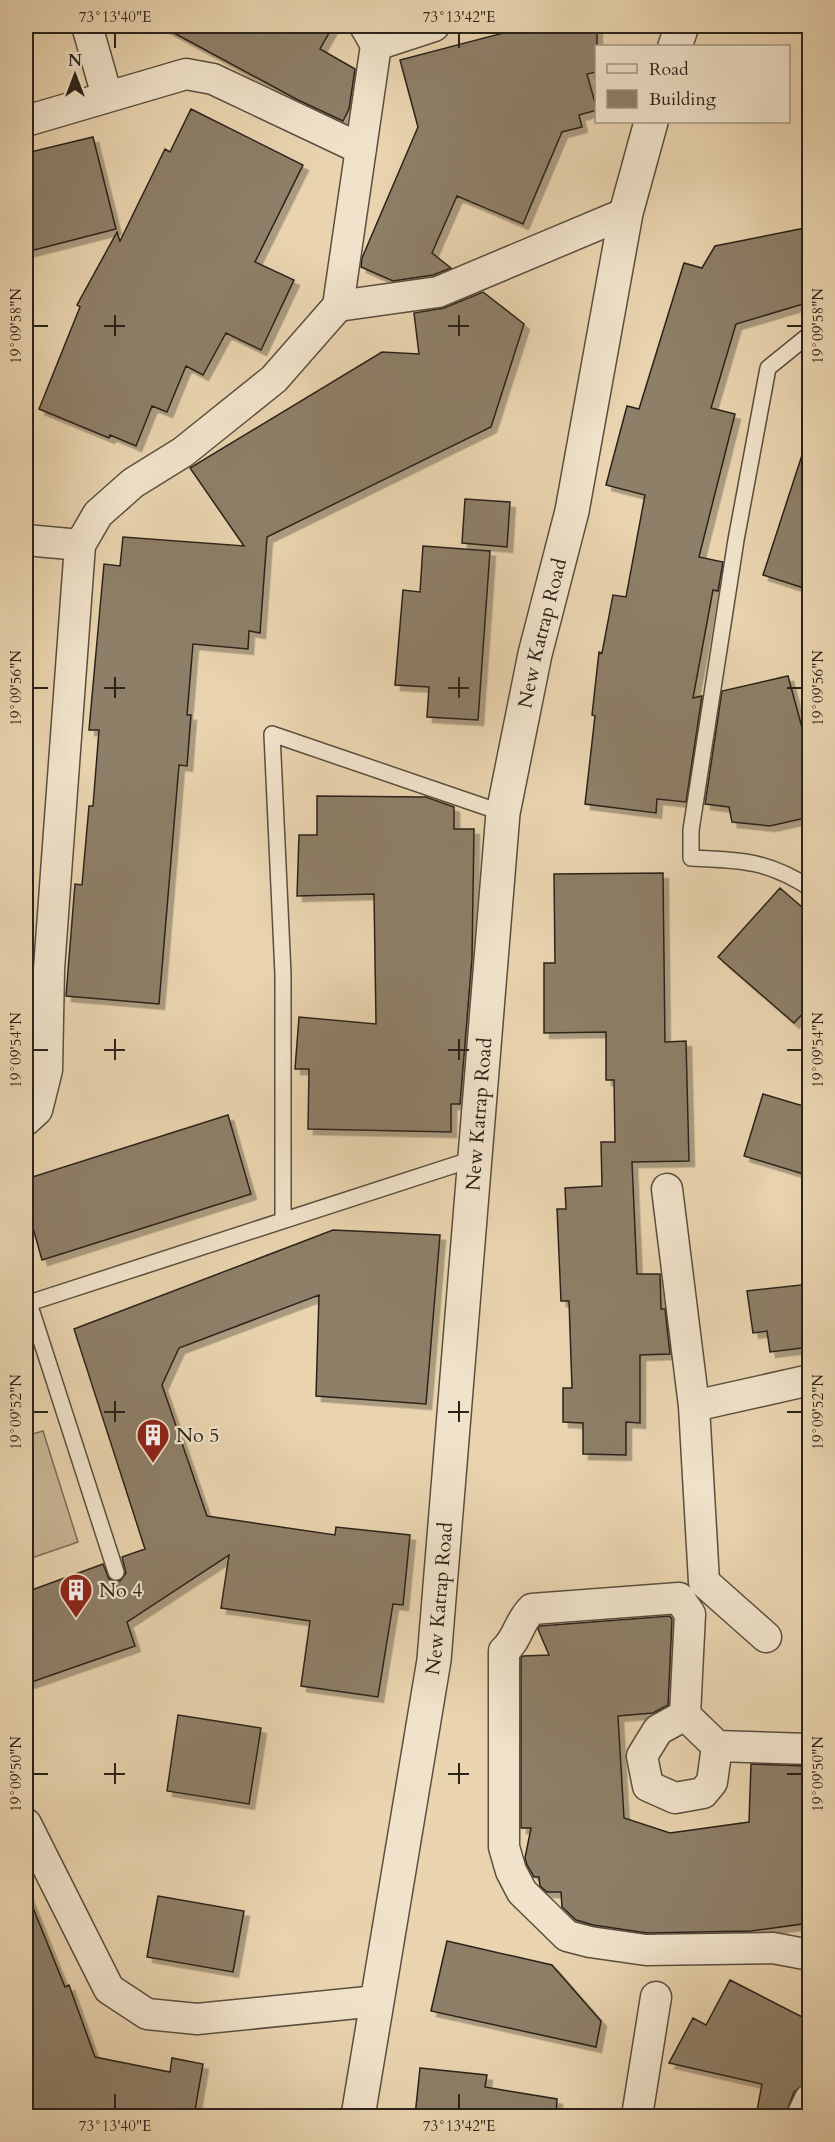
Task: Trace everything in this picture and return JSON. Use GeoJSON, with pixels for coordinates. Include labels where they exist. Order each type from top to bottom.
{"type":"FeatureCollection","features":[{"type":"Feature","properties":{"kind":"street"},"geometry":{"type":"LineString","coordinates":[[87,26],[107,96]]}},
{"type":"Feature","properties":{"kind":"street"},"geometry":{"type":"LineString","coordinates":[[26,1120],[37,1110],[47,1070],[49,969],[80,545],[98,514],[133,483],[183,452],[274,379],[338,306],[361,149],[370,35],[434,26]]}},
{"type":"Feature","properties":{"kind":"street"},"geometry":{"type":"LineString","coordinates":[[675,45],[682,26]]}},
{"type":"Feature","properties":{"kind":"street"},"geometry":{"type":"LineString","coordinates":[[26,121],[186,74],[213,79],[361,149]]}},
{"type":"Feature","properties":{"kind":"street","name":"New Katrap Road"},"geometry":{"type":"LineString","coordinates":[[358,2116],[434,1660],[473,1159],[503,813],[535,654],[572,511],[626,213],[651,123]]}},
{"type":"Feature","properties":{"kind":"street"},"geometry":{"type":"LineString","coordinates":[[338,306],[438,292],[626,213]]}},
{"type":"Feature","properties":{"kind":"street"},"geometry":{"type":"LineString","coordinates":[[26,540],[80,545]]}},
{"type":"Feature","properties":{"kind":"street"},"geometry":{"type":"LineString","coordinates":[[667,1189],[694,1406],[704,1582],[766,1638]]}},
{"type":"Feature","properties":{"kind":"street"},"geometry":{"type":"LineString","coordinates":[[694,1406],[810,1380]]}},
{"type":"Feature","properties":{"kind":"street"},"geometry":{"type":"LineString","coordinates":[[810,1749],[717,1746],[685,1715],[690,1614],[680,1598],[532,1609],[525,1616],[515,1642],[504,1651],[504,1847],[511,1871],[522,1892],[567,1936],[590,1942],[646,1950],[773,1948],[810,1955]]}},
{"type":"Feature","properties":{"kind":"street"},"geometry":{"type":"LineString","coordinates":[[685,1715],[658,1730],[642,1756],[648,1786],[675,1798],[703,1793],[712,1782],[717,1746]]}},
{"type":"Feature","properties":{"kind":"street"},"geometry":{"type":"LineString","coordinates":[[26,1824],[109,1989],[147,2014],[197,2019],[377,2001]]}},
{"type":"Feature","properties":{"kind":"street"},"geometry":{"type":"LineString","coordinates":[[637,2116],[656,1997]]}},
{"type":"Feature","properties":{"kind":"street"},"geometry":{"type":"LineString","coordinates":[[802,2116],[810,2099]]}},
{"type":"Feature","properties":{"kind":"lane"},"geometry":{"type":"LineString","coordinates":[[810,334],[768,368],[736,540],[691,830],[691,858],[752,861],[796,879],[810,888]]}},
{"type":"Feature","properties":{"kind":"lane"},"geometry":{"type":"LineString","coordinates":[[283,1218],[283,974],[272,734],[503,813]]}},
{"type":"Feature","properties":{"kind":"lane"},"geometry":{"type":"LineString","coordinates":[[116,1572],[27,1303],[283,1218],[473,1159]]}},
{"type":"Feature","properties":{"kind":"shaded area"},"geometry":{"type":"Polygon","coordinates":[[[43,1431],[78,1542],[26,1560],[26,1436],[43,1431]]]}},
{"type":"Feature","properties":{"kind":"building"},"geometry":{"type":"Polygon","coordinates":[[[161,26],[333,26],[320,49],[355,69],[349,109],[343,121],[298,100],[161,26]]]}},
{"type":"Feature","properties":{"kind":"building"},"geometry":{"type":"Polygon","coordinates":[[[530,26],[597,26],[595,72],[587,74],[595,111],[579,115],[582,127],[562,132],[523,224],[457,196],[432,253],[451,268],[433,275],[393,281],[361,267],[362,258],[418,127],[400,60],[530,26]]]}},
{"type":"Feature","properties":{"kind":"building"},"geometry":{"type":"Polygon","coordinates":[[[191,109],[303,165],[255,262],[294,280],[261,350],[226,333],[203,375],[186,366],[167,412],[152,406],[136,446],[110,435],[109,438],[39,409],[80,307],[77,305],[117,232],[120,241],[165,149],[170,152],[191,109]]]}},
{"type":"Feature","properties":{"kind":"building"},"geometry":{"type":"Polygon","coordinates":[[[93,137],[116,229],[26,252],[26,153],[93,137]]]}},
{"type":"Feature","properties":{"kind":"building"},"geometry":{"type":"Polygon","coordinates":[[[810,227],[810,302],[736,324],[711,408],[735,414],[699,557],[723,562],[718,591],[713,590],[693,698],[702,696],[686,802],[657,799],[656,813],[585,804],[595,716],[592,715],[599,652],[602,653],[613,595],[626,597],[645,495],[606,485],[627,406],[639,409],[684,263],[702,268],[715,246],[810,227]]]}},
{"type":"Feature","properties":{"kind":"building"},"geometry":{"type":"Polygon","coordinates":[[[483,292],[524,324],[491,427],[267,537],[260,633],[249,631],[248,649],[193,644],[187,715],[191,715],[187,766],[179,765],[159,1004],[66,996],[75,884],[82,885],[89,806],[93,806],[99,730],[89,730],[104,564],[120,566],[123,537],[244,546],[190,468],[382,352],[419,354],[414,313],[444,308],[483,292]]]}},
{"type":"Feature","properties":{"kind":"building"},"geometry":{"type":"Polygon","coordinates":[[[803,452],[810,453],[810,590],[763,575],[803,452]]]}},
{"type":"Feature","properties":{"kind":"building"},"geometry":{"type":"Polygon","coordinates":[[[465,499],[510,502],[507,547],[462,543],[465,499]]]}},
{"type":"Feature","properties":{"kind":"building"},"geometry":{"type":"Polygon","coordinates":[[[423,546],[490,551],[478,720],[427,717],[429,687],[395,685],[403,590],[420,592],[423,546]]]}},
{"type":"Feature","properties":{"kind":"building"},"geometry":{"type":"Polygon","coordinates":[[[788,676],[810,757],[810,817],[770,826],[732,822],[729,807],[705,804],[722,691],[788,676]]]}},
{"type":"Feature","properties":{"kind":"building"},"geometry":{"type":"Polygon","coordinates":[[[317,796],[426,797],[454,807],[454,829],[474,829],[472,958],[460,1104],[451,1104],[451,1132],[308,1129],[309,1069],[295,1069],[299,1017],[376,1024],[374,894],[297,896],[299,835],[317,835],[317,796]]]}},
{"type":"Feature","properties":{"kind":"building"},"geometry":{"type":"Polygon","coordinates":[[[663,873],[665,1042],[686,1041],[689,1161],[632,1162],[637,1274],[660,1274],[661,1309],[665,1309],[670,1354],[640,1355],[640,1423],[626,1422],[626,1455],[583,1454],[583,1423],[563,1422],[563,1388],[572,1388],[569,1301],[561,1301],[557,1209],[566,1209],[565,1188],[602,1186],[601,1142],[615,1142],[614,1080],[606,1080],[606,1032],[544,1033],[544,963],[555,963],[554,874],[663,873]]]}},
{"type":"Feature","properties":{"kind":"building"},"geometry":{"type":"Polygon","coordinates":[[[780,888],[810,914],[810,1006],[794,1023],[718,957],[780,888]]]}},
{"type":"Feature","properties":{"kind":"building"},"geometry":{"type":"Polygon","coordinates":[[[763,1094],[810,1108],[810,1176],[744,1156],[763,1094]]]}},
{"type":"Feature","properties":{"kind":"building"},"geometry":{"type":"Polygon","coordinates":[[[228,1115],[251,1194],[42,1260],[26,1203],[26,1179],[228,1115]]]}},
{"type":"Feature","properties":{"kind":"building"},"geometry":{"type":"Polygon","coordinates":[[[333,1230],[440,1235],[426,1404],[316,1396],[319,1295],[179,1348],[162,1385],[207,1516],[335,1535],[336,1527],[410,1535],[403,1605],[393,1604],[378,1697],[301,1686],[310,1621],[221,1608],[229,1555],[127,1622],[135,1646],[26,1684],[26,1592],[103,1564],[109,1579],[120,1581],[126,1573],[122,1557],[145,1549],[74,1329],[333,1230]]]}},
{"type":"Feature","properties":{"kind":"building"},"geometry":{"type":"Polygon","coordinates":[[[810,1284],[810,1347],[770,1352],[767,1331],[753,1333],[747,1291],[810,1284]]]}},
{"type":"Feature","properties":{"kind":"building"},"geometry":{"type":"Polygon","coordinates":[[[670,1616],[672,1619],[668,1705],[653,1713],[618,1716],[624,1818],[670,1833],[749,1822],[751,1764],[810,1766],[810,1923],[751,1931],[647,1933],[593,1925],[576,1920],[562,1907],[561,1892],[547,1892],[540,1886],[539,1877],[534,1877],[527,1865],[525,1858],[531,1828],[521,1828],[521,1658],[549,1655],[538,1629],[540,1626],[670,1616]]]}},
{"type":"Feature","properties":{"kind":"building"},"geometry":{"type":"Polygon","coordinates":[[[178,1715],[261,1728],[249,1804],[167,1791],[178,1715]]]}},
{"type":"Feature","properties":{"kind":"building"},"geometry":{"type":"Polygon","coordinates":[[[27,1893],[65,1987],[69,1985],[95,2057],[170,2072],[172,2058],[203,2064],[194,2116],[126,2116],[91,2110],[83,2116],[66,2116],[26,2107],[27,1893]]]}},
{"type":"Feature","properties":{"kind":"building"},"geometry":{"type":"Polygon","coordinates":[[[158,1896],[244,1911],[233,1972],[147,1957],[158,1896]]]}},
{"type":"Feature","properties":{"kind":"building"},"geometry":{"type":"Polygon","coordinates":[[[447,1941],[552,1965],[601,2021],[596,2047],[431,2011],[447,1941]]]}},
{"type":"Feature","properties":{"kind":"building"},"geometry":{"type":"Polygon","coordinates":[[[730,1980],[810,2021],[810,2072],[804,2084],[794,2092],[785,2116],[756,2116],[762,2084],[669,2063],[693,2018],[706,2025],[730,1980]]]}},
{"type":"Feature","properties":{"kind":"building"},"geometry":{"type":"Polygon","coordinates":[[[420,2068],[487,2075],[485,2087],[557,2099],[556,2116],[415,2116],[420,2068]]]}},
{"type":"Feature","properties":{"kind":"place","name":"No 5"},"geometry":{"type":"Point","coordinates":[153,1464]}},
{"type":"Feature","properties":{"kind":"place","name":"No 4"},"geometry":{"type":"Point","coordinates":[76,1619]}}]}
